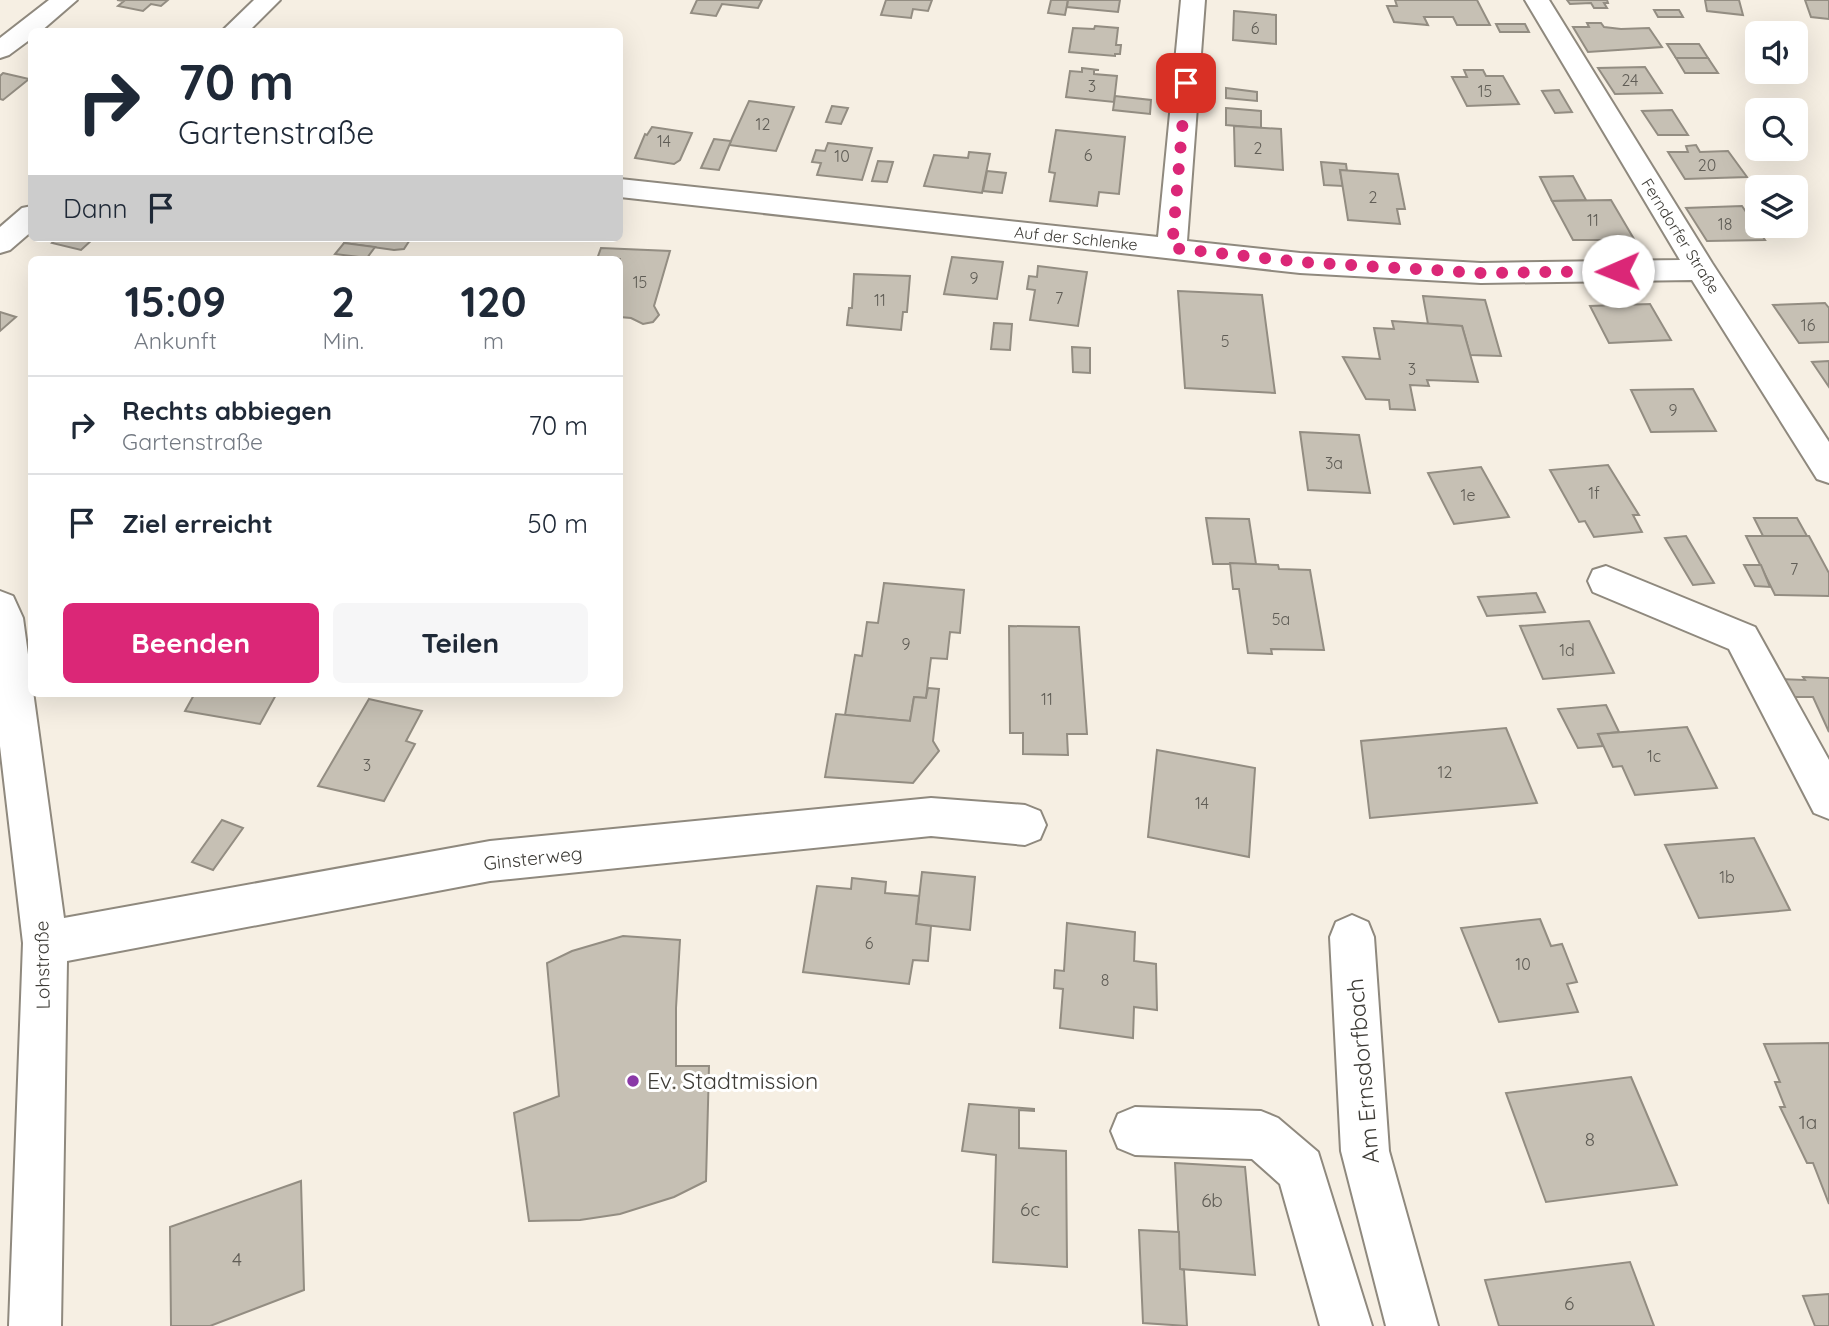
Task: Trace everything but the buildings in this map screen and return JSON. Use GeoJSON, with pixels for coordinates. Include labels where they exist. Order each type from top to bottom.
{"type":"FeatureCollection","features":[{"type":"Feature","properties":{"kind":"street"},"geometry":{"type":"LineString","coordinates":[[29,28],[65,0]]}},
{"type":"Feature","properties":{"kind":"street"},"geometry":{"type":"LineString","coordinates":[[237,28],[268,0]]}},
{"type":"Feature","properties":{"kind":"street"},"geometry":{"type":"LineString","coordinates":[[1172,248],[1193,0]]}},
{"type":"Feature","properties":{"kind":"street","name":"Ferndorfer Straße"},"geometry":{"type":"LineString","coordinates":[[1537,0],[1701,270],[1829,470]]}},
{"type":"Feature","properties":{"kind":"street"},"geometry":{"type":"LineString","coordinates":[[0,50],[28,28]]}},
{"type":"Feature","properties":{"kind":"street","name":"Auf der Schlenke"},"geometry":{"type":"LineString","coordinates":[[623,187],[1300,262],[1481,273],[1701,270]]}},
{"type":"Feature","properties":{"kind":"street"},"geometry":{"type":"LineString","coordinates":[[0,243],[28,218]]}},
{"type":"Feature","properties":{"kind":"street"},"geometry":{"type":"LineString","coordinates":[[1606,581],[1742,638],[1829,800]]}},
{"type":"Feature","properties":{"kind":"street","name":"Lohstraße"},"geometry":{"type":"LineString","coordinates":[[0,607],[4,618],[45,943],[34,1326]]}},
{"type":"Feature","properties":{"kind":"street","name":"Ginsterweg"},"geometry":{"type":"LineString","coordinates":[[45,943],[490,861],[931,817],[1026,825]]}},
{"type":"Feature","properties":{"kind":"street","name":"Am Ernsdorfbach"},"geometry":{"type":"LineString","coordinates":[[1352,937],[1366,1151],[1412,1326]]}},
{"type":"Feature","properties":{"kind":"street"},"geometry":{"type":"LineString","coordinates":[[1135,1131],[1261,1135],[1301,1169],[1346,1326]]}},
{"type":"Feature","properties":{"kind":"place","name":"Ev. Stadtmission"},"geometry":{"type":"Point","coordinates":[633,1081]}},
{"type":"Feature","properties":{"kind":"route"},"geometry":{"type":"LineString","coordinates":[[1186,83],[1172,248],[1300,262],[1481,273],[1618,271]]}}]}
